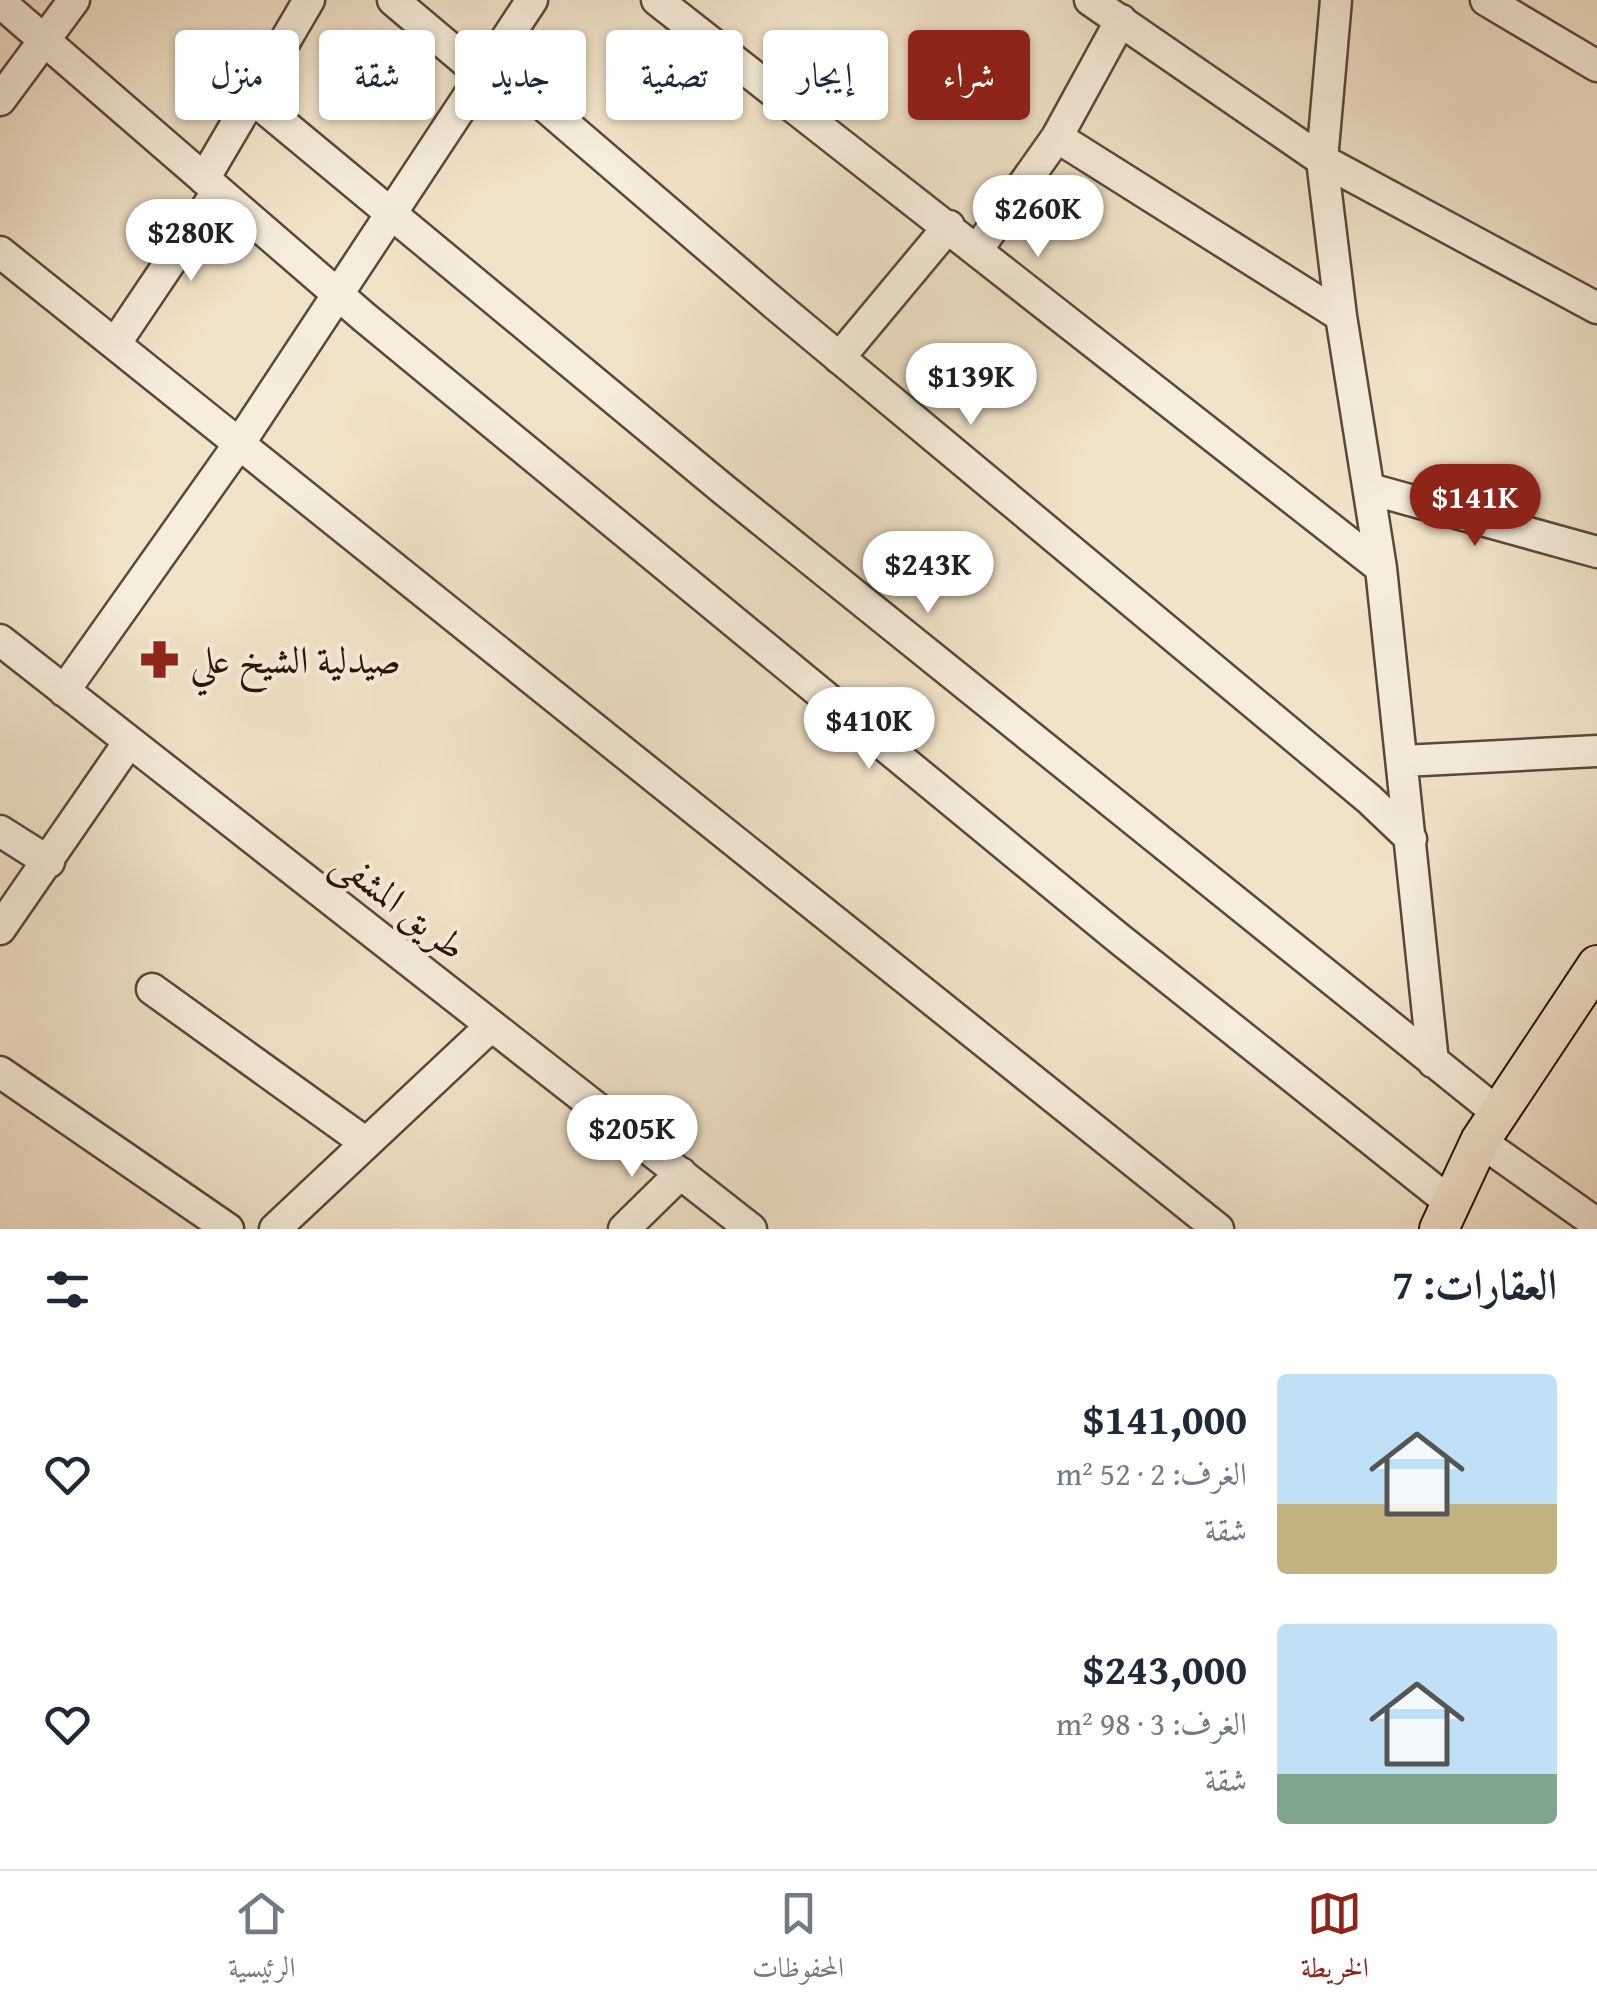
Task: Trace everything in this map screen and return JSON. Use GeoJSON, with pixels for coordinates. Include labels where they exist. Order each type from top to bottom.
{"type":"FeatureCollection","features":[{"type":"Feature","properties":{"kind":"main road"},"geometry":{"type":"LineString","coordinates":[[1442,1208],[1489,1127],[1597,965]]}},
{"type":"Feature","properties":{"kind":"street"},"geometry":{"type":"LineString","coordinates":[[0,100],[74,0]]}},
{"type":"Feature","properties":{"kind":"street"},"geometry":{"type":"LineString","coordinates":[[292,30],[309,0]]}},
{"type":"Feature","properties":{"kind":"street"},"geometry":{"type":"LineString","coordinates":[[393,0],[455,45]]}},
{"type":"Feature","properties":{"kind":"street"},"geometry":{"type":"LineString","coordinates":[[512,30],[532,0]]}},
{"type":"Feature","properties":{"kind":"street"},"geometry":{"type":"LineString","coordinates":[[657,0],[1381,568]]}},
{"type":"Feature","properties":{"kind":"street"},"geometry":{"type":"LineString","coordinates":[[1090,0],[1322,160],[1597,308]]}},
{"type":"Feature","properties":{"kind":"street"},"geometry":{"type":"LineString","coordinates":[[1336,0],[1322,160],[1341,316],[1381,568],[1433,1062]]}},
{"type":"Feature","properties":{"kind":"street"},"geometry":{"type":"LineString","coordinates":[[1486,0],[1597,66]]}},
{"type":"Feature","properties":{"kind":"street"},"geometry":{"type":"LineString","coordinates":[[0,2],[338,295],[1442,1208]]}},
{"type":"Feature","properties":{"kind":"street"},"geometry":{"type":"LineString","coordinates":[[977,250],[1057,137],[1121,20]]}},
{"type":"Feature","properties":{"kind":"street"},"geometry":{"type":"LineString","coordinates":[[64,691],[239,444],[455,115]]}},
{"type":"Feature","properties":{"kind":"street"},"geometry":{"type":"LineString","coordinates":[[115,344],[211,185],[243,120]]}},
{"type":"Feature","properties":{"kind":"street"},"geometry":{"type":"LineString","coordinates":[[278,120],[1433,1062],[1489,1127],[1597,1224]]}},
{"type":"Feature","properties":{"kind":"street"},"geometry":{"type":"LineString","coordinates":[[550,120],[1369,799],[1410,839]]}},
{"type":"Feature","properties":{"kind":"street"},"geometry":{"type":"LineString","coordinates":[[1057,137],[1341,316]]}},
{"type":"Feature","properties":{"kind":"street"},"geometry":{"type":"LineString","coordinates":[[839,358],[949,226]]}},
{"type":"Feature","properties":{"kind":"street"},"geometry":{"type":"LineString","coordinates":[[0,252],[1218,1229]]}},
{"type":"Feature","properties":{"kind":"street"},"geometry":{"type":"LineString","coordinates":[[1370,489],[1597,552]]}},
{"type":"Feature","properties":{"kind":"street","name":"طريق المشفى"},"geometry":{"type":"LineString","coordinates":[[0,640],[751,1229]]}},
{"type":"Feature","properties":{"kind":"street"},"geometry":{"type":"LineString","coordinates":[[0,929],[50,862],[129,742]]}},
{"type":"Feature","properties":{"kind":"street"},"geometry":{"type":"LineString","coordinates":[[1403,761],[1597,750]]}},
{"type":"Feature","properties":{"kind":"street"},"geometry":{"type":"LineString","coordinates":[[0,832],[50,862]]}},
{"type":"Feature","properties":{"kind":"street"},"geometry":{"type":"LineString","coordinates":[[152,989],[366,1143]]}},
{"type":"Feature","properties":{"kind":"street"},"geometry":{"type":"LineString","coordinates":[[275,1229],[491,1026]]}},
{"type":"Feature","properties":{"kind":"street"},"geometry":{"type":"LineString","coordinates":[[0,1072],[228,1229]]}},
{"type":"Feature","properties":{"kind":"street"},"geometry":{"type":"LineString","coordinates":[[624,1229],[681,1173]]}},
{"type":"Feature","properties":{"kind":"place","name":"صيدلية الشيخ علي"},"geometry":{"type":"Point","coordinates":[160,660]}}]}
